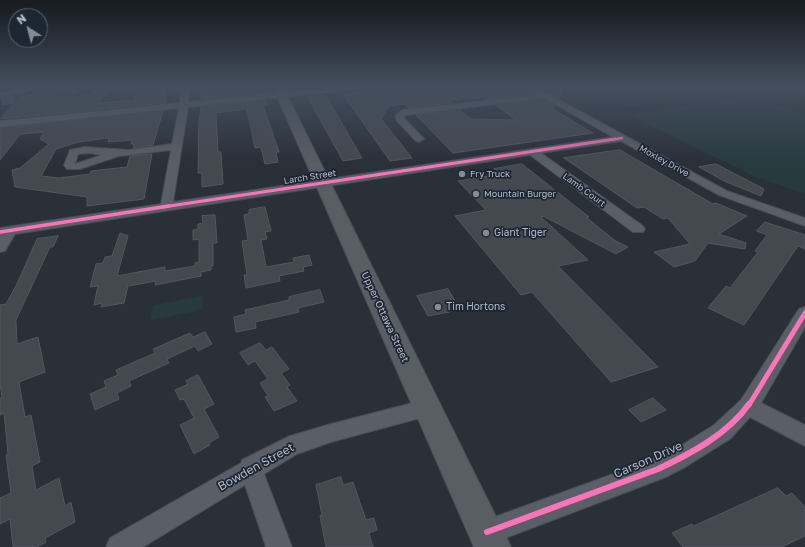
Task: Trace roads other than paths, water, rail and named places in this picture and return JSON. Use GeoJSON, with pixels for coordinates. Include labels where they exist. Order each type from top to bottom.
{"type":"FeatureCollection","features":[{"type":"Feature","properties":{"kind":"main road","name":"Upper Ottawa Street"},"geometry":{"type":"LineString","coordinates":[[290,113],[490,540]]}},
{"type":"Feature","properties":{"kind":"street"},"geometry":{"type":"LineString","coordinates":[[0,124],[111,113]]}},
{"type":"Feature","properties":{"kind":"street"},"geometry":{"type":"LineString","coordinates":[[166,208],[183,113]]}},
{"type":"Feature","properties":{"kind":"street"},"geometry":{"type":"LineString","coordinates":[[406,113],[402,113],[399,116],[400,119],[419,139]]}},
{"type":"Feature","properties":{"kind":"street","name":"Moxley Drive"},"geometry":{"type":"LineString","coordinates":[[575,113],[723,193],[805,222]]}},
{"type":"Feature","properties":{"kind":"street","name":"Larch Street"},"geometry":{"type":"LineString","coordinates":[[5,232],[622,138]]}},
{"type":"Feature","properties":{"kind":"street"},"geometry":{"type":"LineString","coordinates":[[115,154],[176,146]]}},
{"type":"Feature","properties":{"kind":"street","name":"Lamb Court"},"geometry":{"type":"LineString","coordinates":[[531,151],[638,229]]}},
{"type":"Feature","properties":{"kind":"street"},"geometry":{"type":"LineString","coordinates":[[0,248],[5,232]]}},
{"type":"Feature","properties":{"kind":"street","name":"Carson Drive"},"geometry":{"type":"LineString","coordinates":[[490,540],[677,460],[722,432],[748,406],[805,313]]}},
{"type":"Feature","properties":{"kind":"street"},"geometry":{"type":"LineString","coordinates":[[748,406],[805,436]]}},
{"type":"Feature","properties":{"kind":"street","name":"Bowden Street"},"geometry":{"type":"LineString","coordinates":[[119,547],[250,468],[290,446],[331,433],[428,408]]}},
{"type":"Feature","properties":{"kind":"street"},"geometry":{"type":"LineString","coordinates":[[250,468],[279,547]]}},
{"type":"Feature","properties":{"kind":"place","name":"Fry Truck"},"geometry":{"type":"Point","coordinates":[462,174]}},
{"type":"Feature","properties":{"kind":"place","name":"Mountain Burger"},"geometry":{"type":"Point","coordinates":[476,194]}},
{"type":"Feature","properties":{"kind":"place","name":"Giant Tiger"},"geometry":{"type":"Point","coordinates":[486,233]}},
{"type":"Feature","properties":{"kind":"place","name":"Tim Hortons"},"geometry":{"type":"Point","coordinates":[438,307]}}]}
